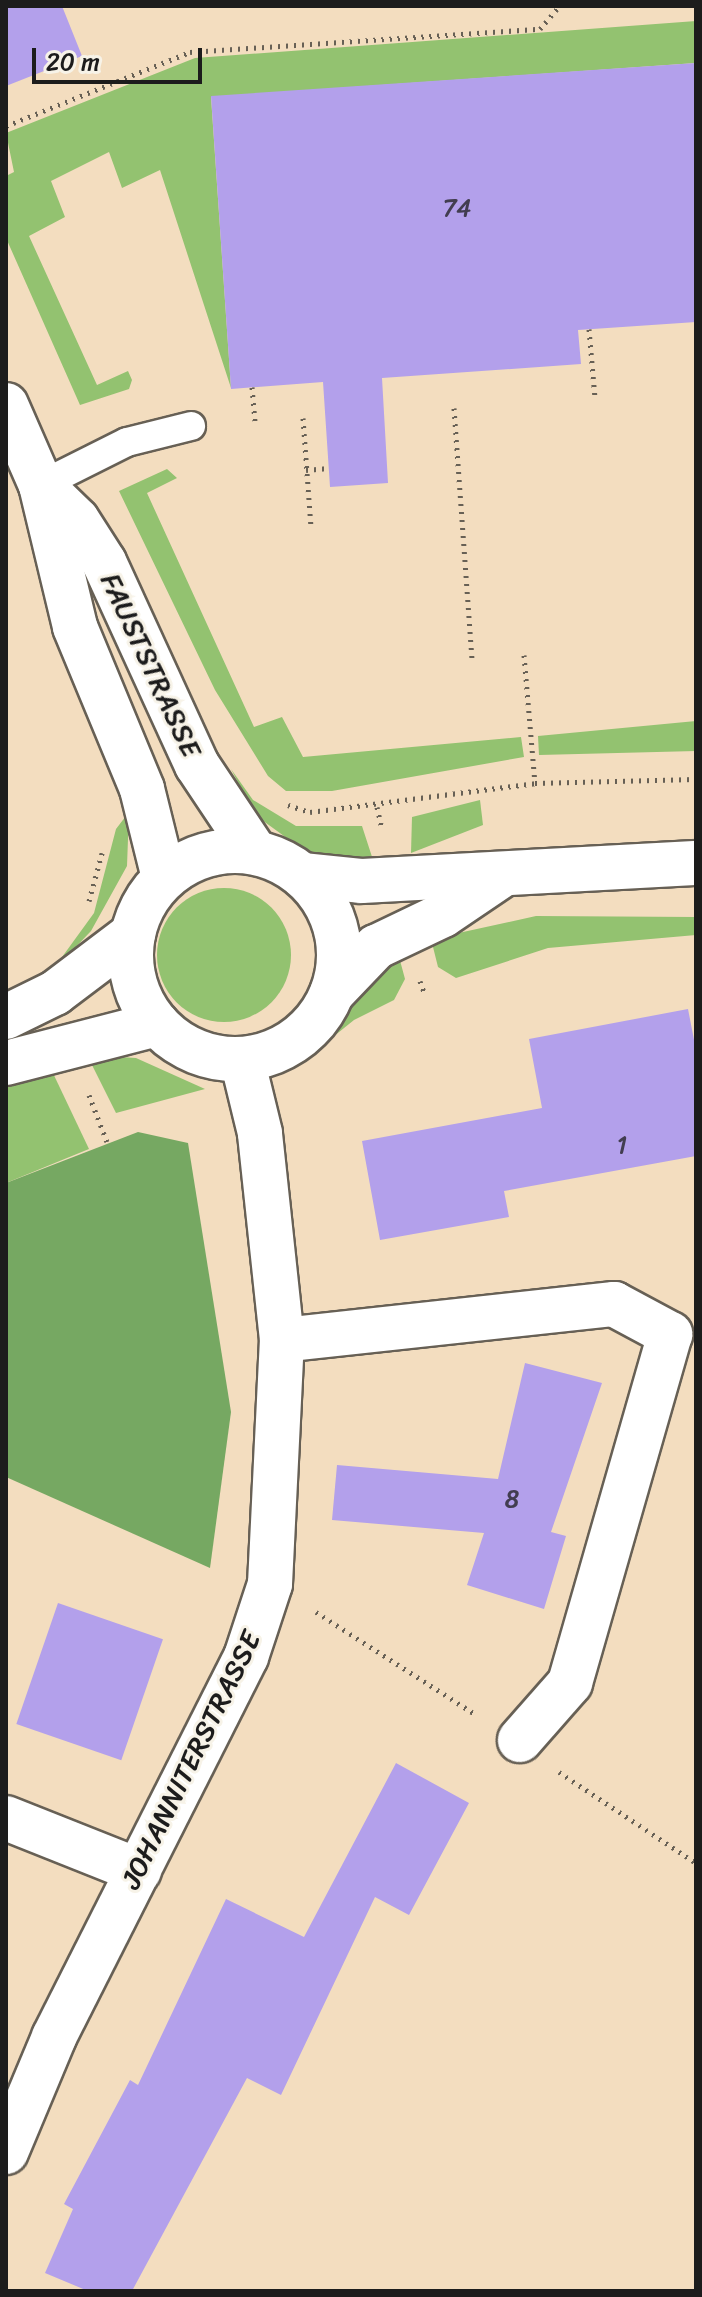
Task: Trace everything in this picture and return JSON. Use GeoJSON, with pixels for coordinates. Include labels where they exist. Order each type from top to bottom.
{"type":"FeatureCollection","features":[{"type":"Feature","properties":{"kind":"street","name":"FAUSTSTRASSE"},"geometry":{"type":"LineString","coordinates":[[6,405],[41,485],[70,612],[142,789],[164,878]]}},
{"type":"Feature","properties":{"kind":"street","name":"FAUSTSTRASSE"},"geometry":{"type":"LineString","coordinates":[[41,485],[77,520],[104,562],[197,765],[255,852]]}},
{"type":"Feature","properties":{"kind":"street"},"geometry":{"type":"LineString","coordinates":[[6,1017],[55,993],[133,934],[164,878],[200,855],[255,852],[302,875],[361,881],[696,863]]}},
{"type":"Feature","properties":{"kind":"street"},"geometry":{"type":"LineString","coordinates":[[302,875],[335,925],[332,993]]}},
{"type":"Feature","properties":{"kind":"street"},"geometry":{"type":"LineString","coordinates":[[133,934],[135,980],[157,1024],[181,1044],[242,1059],[298,1038],[332,993],[376,947],[443,915],[502,875]]}},
{"type":"Feature","properties":{"kind":"street"},"geometry":{"type":"LineString","coordinates":[[6,1063],[157,1024]]}},
{"type":"Feature","properties":{"kind":"street","name":"JOHANNITERSTRASSE"},"geometry":{"type":"LineString","coordinates":[[6,2152],[54,2037],[246,1657],[270,1584],[282,1340],[260,1133],[242,1059]]}},
{"type":"Feature","properties":{"kind":"street"},"geometry":{"type":"LineString","coordinates":[[282,1340],[614,1304],[670,1334],[570,1683],[520,1740]]}},
{"type":"Feature","properties":{"kind":"street"},"geometry":{"type":"LineString","coordinates":[[6,1818],[139,1871]]}},
{"type":"Feature","properties":{"kind":"lane"},"geometry":{"type":"LineString","coordinates":[[41,485],[127,442],[191,426]]}},
{"type":"Feature","properties":{"kind":"path"},"geometry":{"type":"LineString","coordinates":[[6,126],[190,52],[540,29],[559,6]]}},
{"type":"Feature","properties":{"kind":"path"},"geometry":{"type":"LineString","coordinates":[[589,329],[595,398]]}},
{"type":"Feature","properties":{"kind":"path"},"geometry":{"type":"LineString","coordinates":[[252,387],[255,421]]}},
{"type":"Feature","properties":{"kind":"path"},"geometry":{"type":"LineString","coordinates":[[454,408],[472,659]]}},
{"type":"Feature","properties":{"kind":"path"},"geometry":{"type":"LineString","coordinates":[[303,418],[311,526]]}},
{"type":"Feature","properties":{"kind":"path"},"geometry":{"type":"LineString","coordinates":[[306,470],[329,468]]}},
{"type":"Feature","properties":{"kind":"path"},"geometry":{"type":"LineString","coordinates":[[524,655],[535,783]]}},
{"type":"Feature","properties":{"kind":"path"},"geometry":{"type":"LineString","coordinates":[[281,803],[324,811],[535,783],[696,779]]}},
{"type":"Feature","properties":{"kind":"path"},"geometry":{"type":"LineString","coordinates":[[85,906],[104,848]]}},
{"type":"Feature","properties":{"kind":"green space"},"geometry":{"type":"Polygon","coordinates":[[[696,21],[696,63],[211,97],[231,388],[160,170],[122,188],[109,152],[51,181],[65,217],[29,236],[97,385],[128,371],[132,380],[129,389],[80,405],[6,238],[6,176],[14,172],[6,133],[195,58],[696,21]]]}},
{"type":"Feature","properties":{"kind":"green space"},"geometry":{"type":"Polygon","coordinates":[[[167,469],[177,478],[147,493],[254,727],[282,717],[303,757],[521,737],[524,757],[332,791],[286,791],[268,776],[215,690],[119,491],[167,469]]]}},
{"type":"Feature","properties":{"kind":"green space"},"geometry":{"type":"Polygon","coordinates":[[[696,721],[696,751],[539,755],[538,736],[696,721]]]}},
{"type":"Feature","properties":{"kind":"green space"},"geometry":{"type":"Polygon","coordinates":[[[231,769],[253,800],[296,826],[362,826],[374,863],[313,857],[255,815],[231,769]]]}},
{"type":"Feature","properties":{"kind":"green space"},"geometry":{"type":"Polygon","coordinates":[[[480,800],[483,825],[411,853],[412,817],[480,800]]]}},
{"type":"Feature","properties":{"kind":"green space"},"geometry":{"type":"Polygon","coordinates":[[[129,812],[127,866],[91,931],[49,975],[94,913],[116,829],[129,812]]]}},
{"type":"Feature","properties":{"kind":"green space"},"geometry":{"type":"Polygon","coordinates":[[[224,888],[250,893],[271,908],[286,929],[291,955],[286,981],[271,1002],[250,1017],[224,1022],[198,1017],[177,1002],[162,981],[157,955],[162,929],[177,908],[198,893],[224,888]]]}},
{"type":"Feature","properties":{"kind":"green space"},"geometry":{"type":"Polygon","coordinates":[[[536,916],[696,917],[696,935],[548,948],[456,978],[438,967],[431,939],[536,916]]]}},
{"type":"Feature","properties":{"kind":"green space"},"geometry":{"type":"Polygon","coordinates":[[[398,953],[405,979],[394,1000],[354,1020],[308,1057],[347,1001],[398,953]]]}},
{"type":"Feature","properties":{"kind":"green space"},"geometry":{"type":"Polygon","coordinates":[[[87,1055],[136,1058],[205,1089],[116,1113],[87,1055]]]}},
{"type":"Feature","properties":{"kind":"green space"},"geometry":{"type":"Polygon","coordinates":[[[51,1069],[89,1149],[6,1183],[6,1085],[51,1069]]]}},
{"type":"Feature","properties":{"kind":"green space"},"geometry":{"type":"Polygon","coordinates":[[[138,1132],[188,1143],[231,1412],[210,1568],[6,1477],[6,1183],[138,1132]]]}},
{"type":"Feature","properties":{"kind":"building"},"geometry":{"type":"Polygon","coordinates":[[[6,6],[62,6],[82,56],[6,86],[6,6]]]}},
{"type":"Feature","properties":{"kind":"building"},"geometry":{"type":"Polygon","coordinates":[[[696,63],[696,322],[578,330],[581,364],[382,378],[388,483],[330,487],[323,382],[231,389],[211,96],[696,63]]]}},
{"type":"Feature","properties":{"kind":"building"},"geometry":{"type":"Polygon","coordinates":[[[688,1009],[696,1050],[696,1156],[504,1191],[509,1217],[380,1240],[362,1141],[542,1108],[529,1039],[688,1009]]]}},
{"type":"Feature","properties":{"kind":"building"},"geometry":{"type":"Polygon","coordinates":[[[525,1363],[602,1383],[551,1532],[566,1536],[544,1609],[467,1585],[484,1533],[332,1520],[337,1465],[498,1479],[525,1363]]]}},
{"type":"Feature","properties":{"kind":"building"},"geometry":{"type":"Polygon","coordinates":[[[58,1603],[163,1639],[121,1760],[16,1724],[58,1603]]]}},
{"type":"Feature","properties":{"kind":"building"},"geometry":{"type":"Polygon","coordinates":[[[396,1763],[469,1803],[409,1915],[375,1897],[281,2095],[247,2078],[132,2291],[88,2291],[45,2273],[73,2209],[64,2204],[130,2080],[138,2085],[226,1899],[304,1937],[396,1763]]]}}]}
